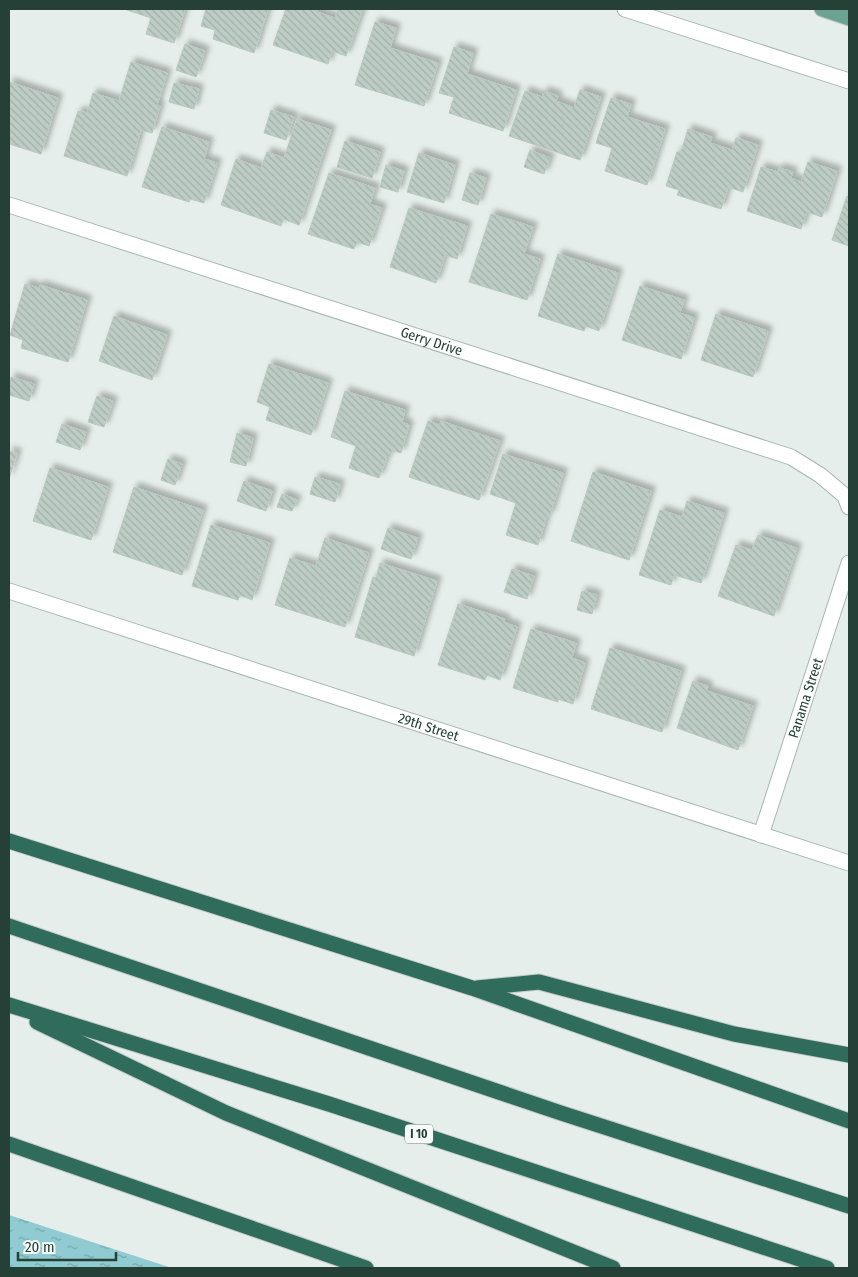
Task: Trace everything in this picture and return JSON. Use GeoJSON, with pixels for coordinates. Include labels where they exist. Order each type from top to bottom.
{"type":"FeatureCollection","features":[{"type":"Feature","properties":{"kind":"highway"},"geometry":{"type":"LineString","coordinates":[[9,841],[472,988],[849,1121]]}},
{"type":"Feature","properties":{"kind":"highway"},"geometry":{"type":"LineString","coordinates":[[9,926],[561,1113],[849,1206]]}},
{"type":"Feature","properties":{"kind":"highway"},"geometry":{"type":"LineString","coordinates":[[472,988],[539,982],[734,1034],[849,1055]]}},
{"type":"Feature","properties":{"kind":"highway"},"geometry":{"type":"LineString","coordinates":[[9,1007],[226,1113],[613,1268]]}},
{"type":"Feature","properties":{"kind":"highway","name":"I 10"},"geometry":{"type":"LineString","coordinates":[[9,1007],[328,1104],[827,1268]]}},
{"type":"Feature","properties":{"kind":"highway"},"geometry":{"type":"LineString","coordinates":[[12,1145],[366,1268]]}},
{"type":"Feature","properties":{"kind":"main road"},"geometry":{"type":"LineString","coordinates":[[822,9],[849,18]]}},
{"type":"Feature","properties":{"kind":"main road"},"geometry":{"type":"LineString","coordinates":[[838,9],[849,11]]}},
{"type":"Feature","properties":{"kind":"street"},"geometry":{"type":"LineString","coordinates":[[625,9],[849,81]]}},
{"type":"Feature","properties":{"kind":"street","name":"Gerry Drive"},"geometry":{"type":"LineString","coordinates":[[9,205],[791,457],[820,475],[847,502]]}},
{"type":"Feature","properties":{"kind":"street","name":"Panama Street"},"geometry":{"type":"LineString","coordinates":[[761,835],[849,563]]}},
{"type":"Feature","properties":{"kind":"street","name":"29th Street"},"geometry":{"type":"LineString","coordinates":[[9,591],[849,863]]}},
{"type":"Feature","properties":{"kind":"water"},"geometry":{"type":"Polygon","coordinates":[[[9,1215],[172,1268],[9,1268],[9,1215]]]}},
{"type":"Feature","properties":{"kind":"building"},"geometry":{"type":"Polygon","coordinates":[[[124,9],[185,9],[174,43],[146,34],[151,18],[124,9]]]}},
{"type":"Feature","properties":{"kind":"building"},"geometry":{"type":"Polygon","coordinates":[[[206,9],[268,9],[254,53],[213,39],[215,30],[201,26],[206,9]]]}},
{"type":"Feature","properties":{"kind":"building"},"geometry":{"type":"Polygon","coordinates":[[[286,9],[318,9],[317,12],[335,18],[338,9],[362,11],[346,56],[332,51],[328,64],[273,45],[286,9]]]}},
{"type":"Feature","properties":{"kind":"building"},"geometry":{"type":"Polygon","coordinates":[[[375,22],[396,28],[390,48],[438,63],[424,106],[355,85],[375,22]]]}},
{"type":"Feature","properties":{"kind":"building"},"geometry":{"type":"Polygon","coordinates":[[[185,44],[205,51],[196,77],[176,70],[185,44]]]}},
{"type":"Feature","properties":{"kind":"building"},"geometry":{"type":"Polygon","coordinates":[[[454,47],[473,53],[467,74],[516,90],[503,131],[449,113],[454,97],[439,93],[454,47]]]}},
{"type":"Feature","properties":{"kind":"building"},"geometry":{"type":"Polygon","coordinates":[[[131,62],[167,73],[157,105],[160,106],[152,133],[141,130],[127,176],[64,156],[78,111],[87,113],[93,93],[119,101],[131,62]]]}},
{"type":"Feature","properties":{"kind":"building"},"geometry":{"type":"Polygon","coordinates":[[[9,82],[58,98],[41,154],[9,144],[9,82]]]}},
{"type":"Feature","properties":{"kind":"building"},"geometry":{"type":"Polygon","coordinates":[[[174,83],[199,89],[194,109],[169,102],[174,83]]]}},
{"type":"Feature","properties":{"kind":"building"},"geometry":{"type":"Polygon","coordinates":[[[580,90],[601,97],[580,160],[509,136],[525,91],[542,97],[544,91],[558,96],[556,101],[574,108],[580,90]]]}},
{"type":"Feature","properties":{"kind":"building"},"geometry":{"type":"Polygon","coordinates":[[[611,98],[631,104],[627,117],[665,129],[647,185],[605,171],[612,148],[596,143],[611,98]]]}},
{"type":"Feature","properties":{"kind":"building"},"geometry":{"type":"Polygon","coordinates":[[[271,110],[294,117],[286,140],[264,133],[271,110]]]}},
{"type":"Feature","properties":{"kind":"building"},"geometry":{"type":"Polygon","coordinates":[[[297,119],[331,130],[299,225],[283,219],[281,226],[221,205],[236,159],[261,168],[267,152],[284,158],[297,119]]]}},
{"type":"Feature","properties":{"kind":"building"},"geometry":{"type":"Polygon","coordinates":[[[162,127],[209,142],[204,159],[217,163],[204,203],[190,199],[189,202],[142,187],[162,127]]]}},
{"type":"Feature","properties":{"kind":"building"},"geometry":{"type":"Polygon","coordinates":[[[688,129],[712,137],[710,143],[732,150],[736,138],[758,145],[743,192],[728,187],[721,209],[677,195],[679,190],[666,186],[677,152],[681,152],[688,129]]]}},
{"type":"Feature","properties":{"kind":"building"},"geometry":{"type":"Polygon","coordinates":[[[345,141],[380,152],[372,178],[337,167],[345,141]]]}},
{"type":"Feature","properties":{"kind":"building"},"geometry":{"type":"Polygon","coordinates":[[[530,150],[550,158],[544,174],[524,167],[530,150]]]}},
{"type":"Feature","properties":{"kind":"building"},"geometry":{"type":"Polygon","coordinates":[[[419,153],[455,165],[444,203],[407,192],[419,153]]]}},
{"type":"Feature","properties":{"kind":"building"},"geometry":{"type":"Polygon","coordinates":[[[808,162],[837,171],[822,217],[807,212],[801,229],[747,211],[761,167],[778,172],[779,168],[793,172],[791,178],[801,182],[808,162]]]}},
{"type":"Feature","properties":{"kind":"building"},"geometry":{"type":"Polygon","coordinates":[[[386,165],[404,171],[398,192],[380,187],[386,165]]]}},
{"type":"Feature","properties":{"kind":"building"},"geometry":{"type":"Polygon","coordinates":[[[329,173],[375,188],[370,204],[382,208],[369,246],[357,242],[354,249],[308,234],[329,173]]]}},
{"type":"Feature","properties":{"kind":"building"},"geometry":{"type":"Polygon","coordinates":[[[470,173],[486,178],[478,205],[462,200],[470,173]]]}},
{"type":"Feature","properties":{"kind":"building"},"geometry":{"type":"Polygon","coordinates":[[[847,196],[849,197],[849,246],[832,240],[847,196]]]}},
{"type":"Feature","properties":{"kind":"building"},"geometry":{"type":"Polygon","coordinates":[[[409,208],[467,226],[457,259],[445,255],[436,283],[390,267],[409,208]]]}},
{"type":"Feature","properties":{"kind":"building"},"geometry":{"type":"Polygon","coordinates":[[[491,214],[533,227],[524,254],[540,259],[527,300],[469,282],[491,214]]]}},
{"type":"Feature","properties":{"kind":"building"},"geometry":{"type":"Polygon","coordinates":[[[558,254],[618,273],[599,331],[586,326],[584,331],[538,316],[558,254]]]}},
{"type":"Feature","properties":{"kind":"building"},"geometry":{"type":"Polygon","coordinates":[[[25,284],[39,288],[40,285],[87,300],[68,362],[21,348],[23,340],[10,335],[25,284]]]}},
{"type":"Feature","properties":{"kind":"building"},"geometry":{"type":"Polygon","coordinates":[[[640,286],[684,300],[680,313],[694,318],[681,359],[622,340],[640,286]]]}},
{"type":"Feature","properties":{"kind":"building"},"geometry":{"type":"Polygon","coordinates":[[[716,314],[768,331],[753,377],[701,360],[716,314]]]}},
{"type":"Feature","properties":{"kind":"building"},"geometry":{"type":"Polygon","coordinates":[[[114,316],[167,335],[152,380],[99,361],[114,316]]]}},
{"type":"Feature","properties":{"kind":"building"},"geometry":{"type":"Polygon","coordinates":[[[269,364],[328,383],[311,435],[266,420],[270,407],[257,402],[269,364]]]}},
{"type":"Feature","properties":{"kind":"building"},"geometry":{"type":"Polygon","coordinates":[[[11,377],[34,384],[29,401],[9,395],[11,377]]]}},
{"type":"Feature","properties":{"kind":"building"},"geometry":{"type":"Polygon","coordinates":[[[345,391],[405,410],[402,422],[409,425],[401,453],[392,450],[390,457],[387,456],[379,478],[349,468],[356,446],[331,437],[345,391]]]}},
{"type":"Feature","properties":{"kind":"building"},"geometry":{"type":"Polygon","coordinates":[[[97,396],[113,401],[104,427],[88,422],[97,396]]]}},
{"type":"Feature","properties":{"kind":"building"},"geometry":{"type":"Polygon","coordinates":[[[428,421],[440,425],[441,421],[500,441],[479,500],[409,477],[428,421]]]}},
{"type":"Feature","properties":{"kind":"building"},"geometry":{"type":"Polygon","coordinates":[[[62,424],[86,432],[80,450],[56,442],[62,424]]]}},
{"type":"Feature","properties":{"kind":"building"},"geometry":{"type":"Polygon","coordinates":[[[237,433],[253,438],[246,466],[230,462],[237,433]]]}},
{"type":"Feature","properties":{"kind":"building"},"geometry":{"type":"Polygon","coordinates":[[[9,451],[17,453],[9,479],[9,451]]]}},
{"type":"Feature","properties":{"kind":"building"},"geometry":{"type":"Polygon","coordinates":[[[503,454],[563,473],[538,545],[506,535],[516,503],[490,494],[503,454]]]}},
{"type":"Feature","properties":{"kind":"building"},"geometry":{"type":"Polygon","coordinates":[[[168,459],[182,464],[175,485],[161,480],[168,459]]]}},
{"type":"Feature","properties":{"kind":"building"},"geometry":{"type":"Polygon","coordinates":[[[50,468],[108,487],[91,540],[33,521],[50,468]]]}},
{"type":"Feature","properties":{"kind":"building"},"geometry":{"type":"Polygon","coordinates":[[[593,472],[651,491],[629,560],[571,541],[593,472]]]}},
{"type":"Feature","properties":{"kind":"building"},"geometry":{"type":"Polygon","coordinates":[[[315,477],[340,484],[335,502],[310,494],[315,477]]]}},
{"type":"Feature","properties":{"kind":"building"},"geometry":{"type":"Polygon","coordinates":[[[244,481],[272,491],[266,511],[237,501],[244,481]]]}},
{"type":"Feature","properties":{"kind":"building"},"geometry":{"type":"Polygon","coordinates":[[[134,487],[203,510],[182,575],[113,552],[134,487]]]}},
{"type":"Feature","properties":{"kind":"building"},"geometry":{"type":"Polygon","coordinates":[[[282,494],[297,500],[292,511],[277,507],[282,494]]]}},
{"type":"Feature","properties":{"kind":"building"},"geometry":{"type":"Polygon","coordinates":[[[687,501],[724,513],[701,583],[674,575],[671,585],[639,575],[660,510],[682,517],[687,501]]]}},
{"type":"Feature","properties":{"kind":"building"},"geometry":{"type":"Polygon","coordinates":[[[211,525],[270,543],[252,600],[240,595],[238,600],[192,586],[211,525]]]}},
{"type":"Feature","properties":{"kind":"building"},"geometry":{"type":"Polygon","coordinates":[[[388,528],[418,538],[411,559],[381,549],[388,528]]]}},
{"type":"Feature","properties":{"kind":"building"},"geometry":{"type":"Polygon","coordinates":[[[758,535],[797,548],[774,616],[718,596],[736,545],[752,550],[758,535]]]}},
{"type":"Feature","properties":{"kind":"building"},"geometry":{"type":"Polygon","coordinates":[[[325,538],[369,553],[345,627],[275,605],[290,558],[316,566],[325,538]]]}},
{"type":"Feature","properties":{"kind":"building"},"geometry":{"type":"Polygon","coordinates":[[[380,563],[437,581],[414,656],[355,637],[373,577],[376,578],[380,563]]]}},
{"type":"Feature","properties":{"kind":"building"},"geometry":{"type":"Polygon","coordinates":[[[512,569],[534,576],[527,599],[504,592],[512,569]]]}},
{"type":"Feature","properties":{"kind":"building"},"geometry":{"type":"Polygon","coordinates":[[[582,591],[597,595],[592,614],[577,610],[582,591]]]}},
{"type":"Feature","properties":{"kind":"building"},"geometry":{"type":"Polygon","coordinates":[[[458,604],[505,619],[504,622],[517,627],[500,680],[487,675],[485,680],[438,665],[458,604]]]}},
{"type":"Feature","properties":{"kind":"building"},"geometry":{"type":"Polygon","coordinates":[[[531,629],[576,643],[572,658],[585,663],[573,704],[558,699],[558,702],[513,688],[531,629]]]}},
{"type":"Feature","properties":{"kind":"building"},"geometry":{"type":"Polygon","coordinates":[[[610,648],[681,671],[662,732],[591,709],[610,648]]]}},
{"type":"Feature","properties":{"kind":"building"},"geometry":{"type":"Polygon","coordinates":[[[693,681],[708,686],[707,691],[753,706],[738,750],[677,728],[693,681]]]}}]}
